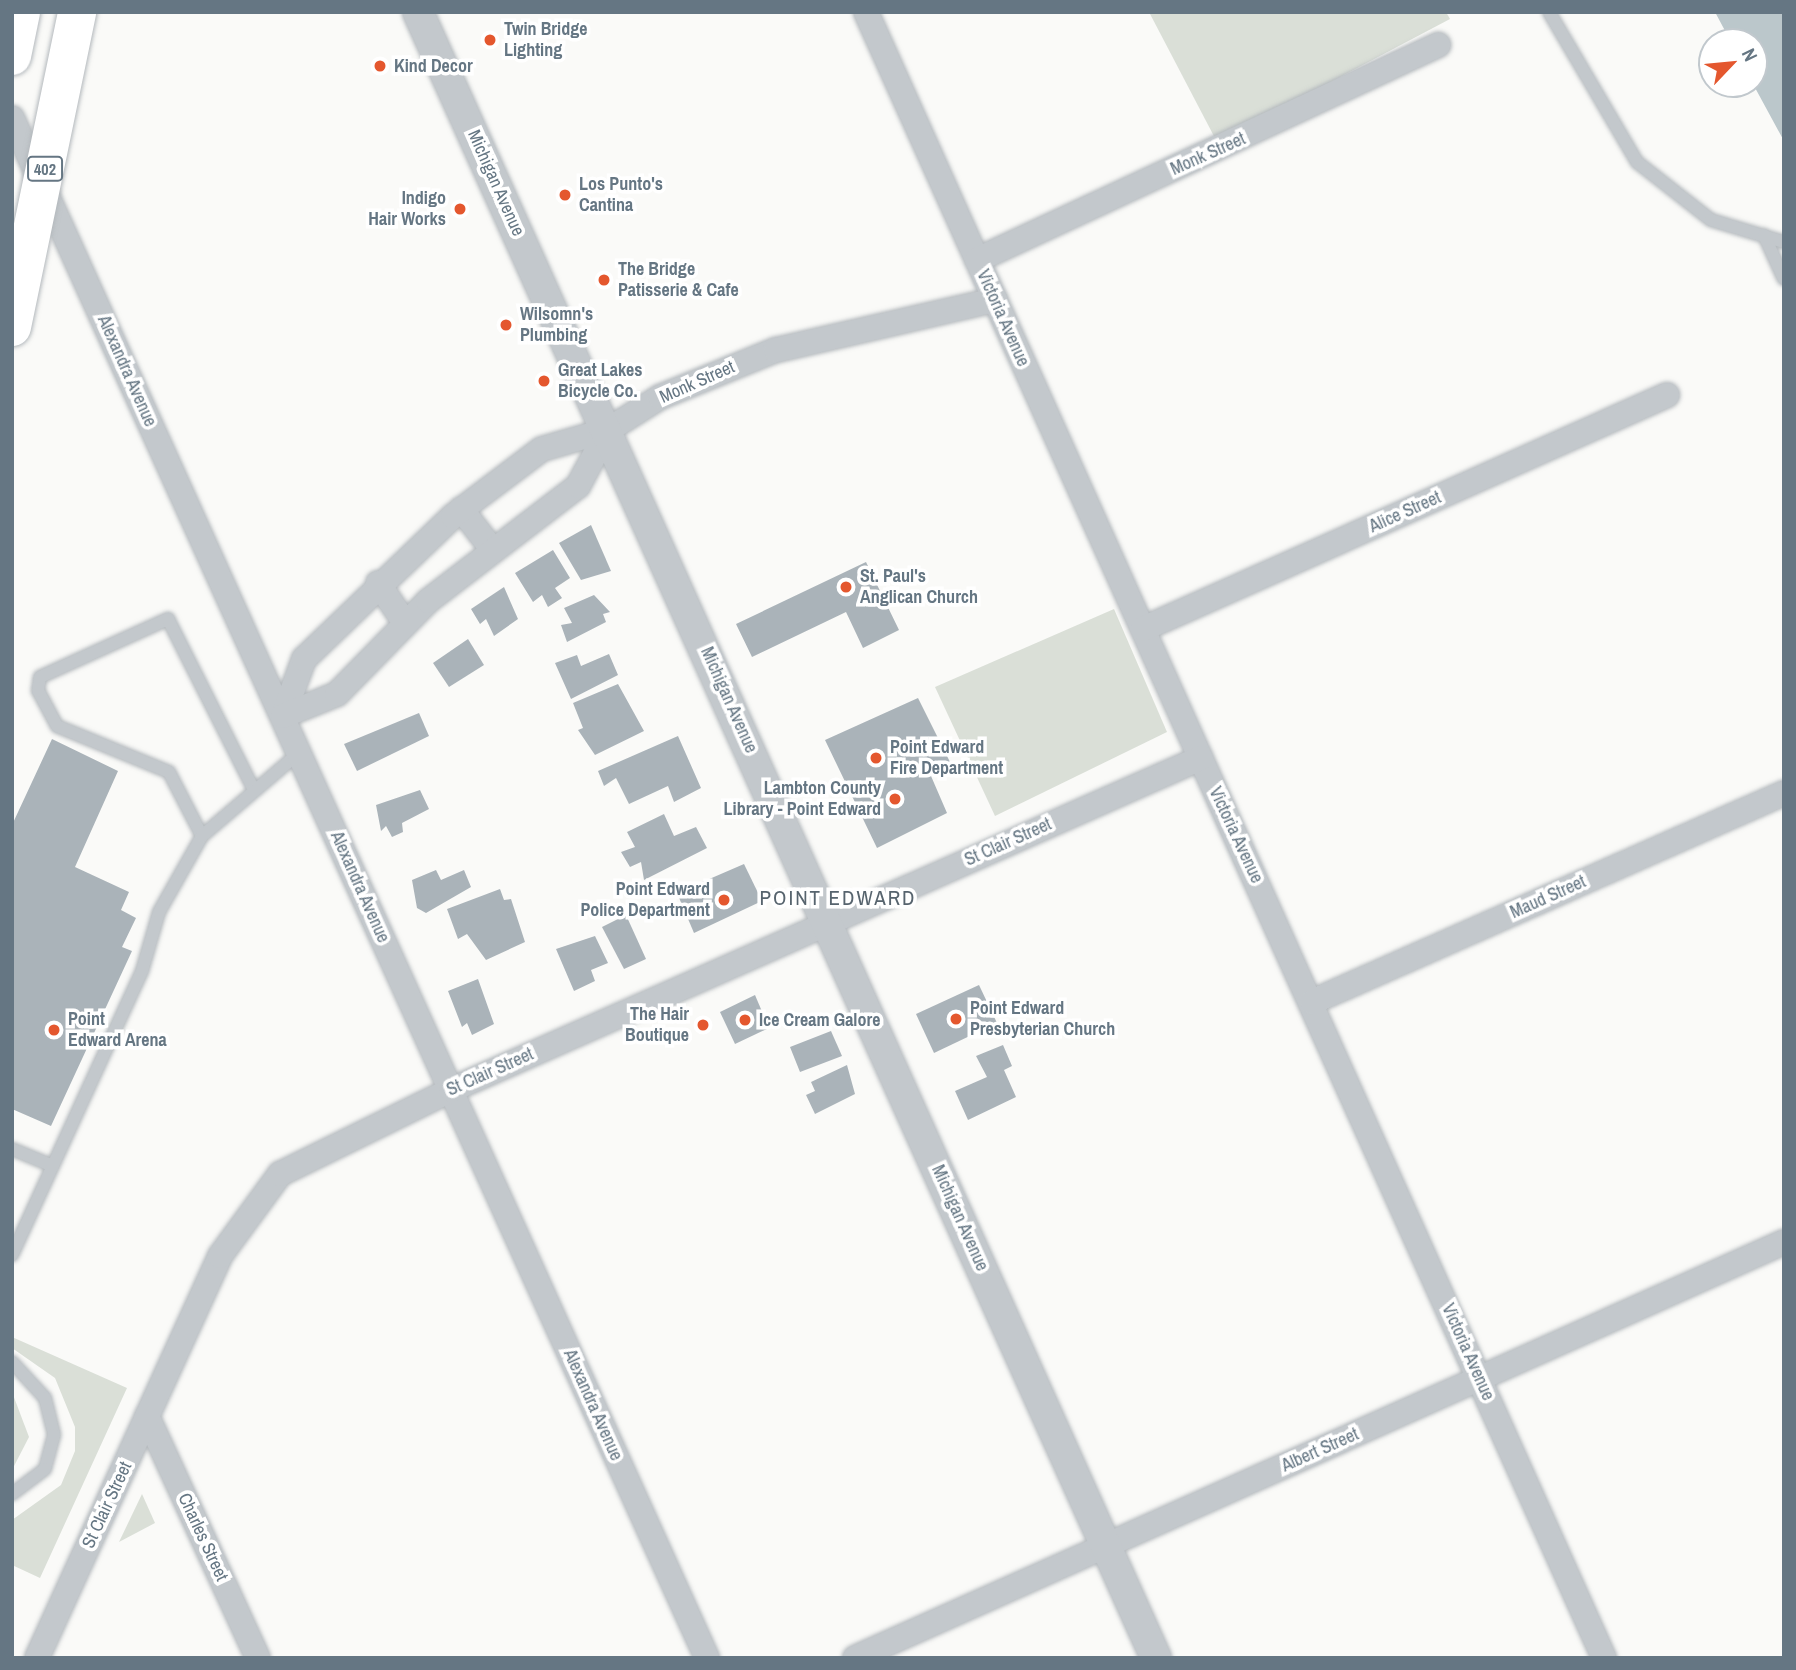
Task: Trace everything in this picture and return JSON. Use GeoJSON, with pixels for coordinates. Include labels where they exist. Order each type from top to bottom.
{"type":"FeatureCollection","features":[{"type":"Feature","properties":{"kind":"highway"},"geometry":{"type":"LineString","coordinates":[[12,56],[21,12]]}},
{"type":"Feature","properties":{"kind":"highway","name":"402"},"geometry":{"type":"LineString","coordinates":[[12,327],[77,12]]}},
{"type":"Feature","properties":{"kind":"street","name":"Michigan Avenue"},"geometry":{"type":"LineString","coordinates":[[418,12],[608,430],[1156,1658]]}},
{"type":"Feature","properties":{"kind":"street","name":"Victoria Avenue"},"geometry":{"type":"LineString","coordinates":[[866,12],[1604,1658]]}},
{"type":"Feature","properties":{"kind":"street","name":"Monk Street"},"geometry":{"type":"LineString","coordinates":[[977,260],[1438,45]]}},
{"type":"Feature","properties":{"kind":"street","name":"Alexandra Avenue"},"geometry":{"type":"LineString","coordinates":[[12,118],[707,1658]]}},
{"type":"Feature","properties":{"kind":"street","name":"Monk Street"},"geometry":{"type":"LineString","coordinates":[[283,716],[304,659],[379,583],[461,509],[542,449],[608,430],[660,397],[776,350],[995,300]]}},
{"type":"Feature","properties":{"kind":"street","name":"Alice Street"},"geometry":{"type":"LineString","coordinates":[[1143,629],[1667,395]]}},
{"type":"Feature","properties":{"kind":"street","name":"Monk Street"},"geometry":{"type":"LineString","coordinates":[[283,716],[337,694],[405,623],[492,549],[578,486],[608,430]]}},
{"type":"Feature","properties":{"kind":"street"},"geometry":{"type":"LineString","coordinates":[[461,509],[492,549]]}},
{"type":"Feature","properties":{"kind":"street"},"geometry":{"type":"LineString","coordinates":[[379,583],[405,623]]}},
{"type":"Feature","properties":{"kind":"street","name":"St Clair Street"},"geometry":{"type":"LineString","coordinates":[[37,1658],[220,1256],[267,1186],[312,1153],[827,920],[1201,758]]}},
{"type":"Feature","properties":{"kind":"street","name":"Maud Street"},"geometry":{"type":"LineString","coordinates":[[1312,1002],[1784,793]]}},
{"type":"Feature","properties":{"kind":"street","name":"Albert Street"},"geometry":{"type":"LineString","coordinates":[[855,1658],[1784,1241]]}},
{"type":"Feature","properties":{"kind":"street","name":"Charles Street"},"geometry":{"type":"LineString","coordinates":[[147,1416],[258,1658]]}},
{"type":"Feature","properties":{"kind":"lane"},"geometry":{"type":"LineString","coordinates":[[1549,12],[1637,162],[1712,220],[1784,242]]}},
{"type":"Feature","properties":{"kind":"lane"},"geometry":{"type":"LineString","coordinates":[[1764,235],[1784,279]]}},
{"type":"Feature","properties":{"kind":"lane"},"geometry":{"type":"LineString","coordinates":[[202,836],[174,776],[53,722],[38,691],[40,677],[168,619],[253,788]]}},
{"type":"Feature","properties":{"kind":"lane"},"geometry":{"type":"LineString","coordinates":[[12,1255],[142,971],[159,912],[202,836],[253,788],[300,752]]}},
{"type":"Feature","properties":{"kind":"lane"},"geometry":{"type":"LineString","coordinates":[[12,1149],[53,1166]]}},
{"type":"Feature","properties":{"kind":"lane"},"geometry":{"type":"LineString","coordinates":[[12,1362],[45,1398],[54,1435],[45,1469],[12,1494]]}},
{"type":"Feature","properties":{"kind":"shaded area"},"geometry":{"type":"Polygon","coordinates":[[[1149,12],[1446,12],[1450,19],[1217,142],[1149,12]]]}},
{"type":"Feature","properties":{"kind":"shaded area"},"geometry":{"type":"Polygon","coordinates":[[[1715,12],[1784,12],[1784,141],[1761,98],[1768,98],[1768,28],[1724,28],[1715,12]]]}},
{"type":"Feature","properties":{"kind":"shaded area"},"geometry":{"type":"Polygon","coordinates":[[[1114,609],[1167,732],[995,816],[935,687],[1114,609]]]}},
{"type":"Feature","properties":{"kind":"shaded area"},"geometry":{"type":"Polygon","coordinates":[[[12,1337],[127,1388],[40,1578],[12,1565],[12,1520],[61,1485],[75,1451],[75,1427],[55,1378],[12,1348],[12,1337]]]}},
{"type":"Feature","properties":{"kind":"shaded area"},"geometry":{"type":"Polygon","coordinates":[[[12,1392],[29,1437],[12,1470],[12,1392]]]}},
{"type":"Feature","properties":{"kind":"shaded area"},"geometry":{"type":"Polygon","coordinates":[[[142,1494],[155,1523],[119,1542],[142,1494]]]}},
{"type":"Feature","properties":{"kind":"building"},"geometry":{"type":"Polygon","coordinates":[[[591,525],[611,571],[581,580],[559,543],[591,525]]]}},
{"type":"Feature","properties":{"kind":"building"},"geometry":{"type":"Polygon","coordinates":[[[553,550],[570,578],[555,588],[562,598],[548,607],[542,595],[533,602],[515,573],[553,550]]]}},
{"type":"Feature","properties":{"kind":"building","name":"St. Paul's Anglican Church"},"geometry":{"type":"Polygon","coordinates":[[[866,562],[899,630],[863,648],[846,612],[752,657],[736,624],[866,562]]]}},
{"type":"Feature","properties":{"kind":"building"},"geometry":{"type":"Polygon","coordinates":[[[504,587],[518,619],[494,636],[486,619],[480,624],[471,609],[504,587]]]}},
{"type":"Feature","properties":{"kind":"building"},"geometry":{"type":"Polygon","coordinates":[[[594,595],[610,612],[603,614],[606,622],[567,642],[561,625],[572,623],[564,608],[594,595]]]}},
{"type":"Feature","properties":{"kind":"building"},"geometry":{"type":"Polygon","coordinates":[[[468,639],[484,665],[449,687],[433,663],[468,639]]]}},
{"type":"Feature","properties":{"kind":"building"},"geometry":{"type":"Polygon","coordinates":[[[609,654],[618,675],[571,699],[555,663],[577,655],[581,666],[609,654]]]}},
{"type":"Feature","properties":{"kind":"building"},"geometry":{"type":"Polygon","coordinates":[[[618,684],[644,731],[595,755],[578,730],[583,728],[573,703],[618,684]]]}},
{"type":"Feature","properties":{"kind":"building"},"geometry":{"type":"Polygon","coordinates":[[[918,698],[952,766],[931,776],[947,813],[877,848],[825,740],[918,698]]]}},
{"type":"Feature","properties":{"kind":"building"},"geometry":{"type":"Polygon","coordinates":[[[419,713],[429,736],[357,771],[344,744],[419,713]]]}},
{"type":"Feature","properties":{"kind":"building"},"geometry":{"type":"Polygon","coordinates":[[[678,736],[701,788],[674,802],[668,786],[629,804],[616,778],[604,786],[598,771],[678,736]]]}},
{"type":"Feature","properties":{"kind":"building","name":"Point Edward Arena"},"geometry":{"type":"Polygon","coordinates":[[[52,739],[118,771],[75,867],[129,892],[121,910],[136,918],[122,947],[132,951],[51,1126],[12,1109],[12,825],[52,739]]]}},
{"type":"Feature","properties":{"kind":"building"},"geometry":{"type":"Polygon","coordinates":[[[420,790],[429,809],[402,823],[403,832],[392,837],[386,826],[381,831],[376,805],[420,790]]]}},
{"type":"Feature","properties":{"kind":"building"},"geometry":{"type":"Polygon","coordinates":[[[664,814],[674,836],[696,827],[707,848],[644,880],[641,862],[630,867],[621,852],[635,847],[627,832],[664,814]]]}},
{"type":"Feature","properties":{"kind":"building"},"geometry":{"type":"Polygon","coordinates":[[[744,864],[762,901],[694,933],[677,893],[744,864]]]}},
{"type":"Feature","properties":{"kind":"building"},"geometry":{"type":"Polygon","coordinates":[[[436,870],[441,880],[464,870],[471,887],[426,913],[417,908],[412,880],[436,870]]]}},
{"type":"Feature","properties":{"kind":"building"},"geometry":{"type":"Polygon","coordinates":[[[500,889],[504,900],[511,899],[525,942],[486,960],[467,934],[458,939],[447,909],[500,889]]]}},
{"type":"Feature","properties":{"kind":"building"},"geometry":{"type":"Polygon","coordinates":[[[626,915],[646,959],[624,969],[602,927],[626,915]]]}},
{"type":"Feature","properties":{"kind":"building"},"geometry":{"type":"Polygon","coordinates":[[[595,936],[608,963],[591,970],[595,981],[574,991],[556,949],[595,936]]]}},
{"type":"Feature","properties":{"kind":"building"},"geometry":{"type":"Polygon","coordinates":[[[478,979],[494,1024],[472,1035],[467,1023],[462,1027],[448,991],[478,979]]]}},
{"type":"Feature","properties":{"kind":"building","name":"Point Edward Presbyterian Church"},"geometry":{"type":"Polygon","coordinates":[[[979,985],[997,1023],[934,1053],[916,1014],[979,985]]]}},
{"type":"Feature","properties":{"kind":"building","name":"Ice Cream Galore"},"geometry":{"type":"Polygon","coordinates":[[[755,995],[769,1028],[735,1044],[720,1012],[755,995]]]}},
{"type":"Feature","properties":{"kind":"building"},"geometry":{"type":"Polygon","coordinates":[[[831,1031],[842,1056],[800,1072],[790,1047],[831,1031]]]}},
{"type":"Feature","properties":{"kind":"building"},"geometry":{"type":"Polygon","coordinates":[[[1003,1045],[1012,1066],[1004,1070],[1016,1097],[968,1120],[955,1091],[987,1077],[976,1056],[1003,1045]]]}},
{"type":"Feature","properties":{"kind":"building"},"geometry":{"type":"Polygon","coordinates":[[[847,1065],[855,1094],[815,1114],[806,1095],[815,1091],[811,1082],[847,1065]]]}},
{"type":"Feature","properties":{"kind":"place","name":"Twin Bridge Lighting"},"geometry":{"type":"Point","coordinates":[490,40]}},
{"type":"Feature","properties":{"kind":"place","name":"Kind Decor"},"geometry":{"type":"Point","coordinates":[380,66]}},
{"type":"Feature","properties":{"kind":"place","name":"Los Punto's Cantina"},"geometry":{"type":"Point","coordinates":[565,195]}},
{"type":"Feature","properties":{"kind":"place","name":"Indigo Hair Works"},"geometry":{"type":"Point","coordinates":[460,209]}},
{"type":"Feature","properties":{"kind":"place","name":"The Bridge Patisserie & Cafe"},"geometry":{"type":"Point","coordinates":[604,280]}},
{"type":"Feature","properties":{"kind":"place","name":"Wilsomn's Plumbing"},"geometry":{"type":"Point","coordinates":[506,325]}},
{"type":"Feature","properties":{"kind":"place","name":"Great Lakes Bicycle Co."},"geometry":{"type":"Point","coordinates":[544,381]}},
{"type":"Feature","properties":{"kind":"place","name":"St. Paul's Anglican Church"},"geometry":{"type":"Point","coordinates":[846,587]}},
{"type":"Feature","properties":{"kind":"place","name":"Point Edward Fire Department"},"geometry":{"type":"Point","coordinates":[876,758]}},
{"type":"Feature","properties":{"kind":"place","name":"Lambton County Library - Point Edward"},"geometry":{"type":"Point","coordinates":[895,799]}},
{"type":"Feature","properties":{"kind":"place","name":"Point Edward Police Department"},"geometry":{"type":"Point","coordinates":[724,900]}},
{"type":"Feature","properties":{"kind":"place","name":"Point Edward Presbyterian Church"},"geometry":{"type":"Point","coordinates":[956,1019]}},
{"type":"Feature","properties":{"kind":"place","name":"Ice Cream Galore"},"geometry":{"type":"Point","coordinates":[745,1020]}},
{"type":"Feature","properties":{"kind":"place","name":"The Hair Boutique"},"geometry":{"type":"Point","coordinates":[703,1025]}},
{"type":"Feature","properties":{"kind":"place","name":"Point Edward Arena"},"geometry":{"type":"Point","coordinates":[54,1030]}},
{"type":"Feature","properties":{"kind":"district","name":"POINT EDWARD"},"geometry":{"type":"Point","coordinates":[838,898]}}]}
